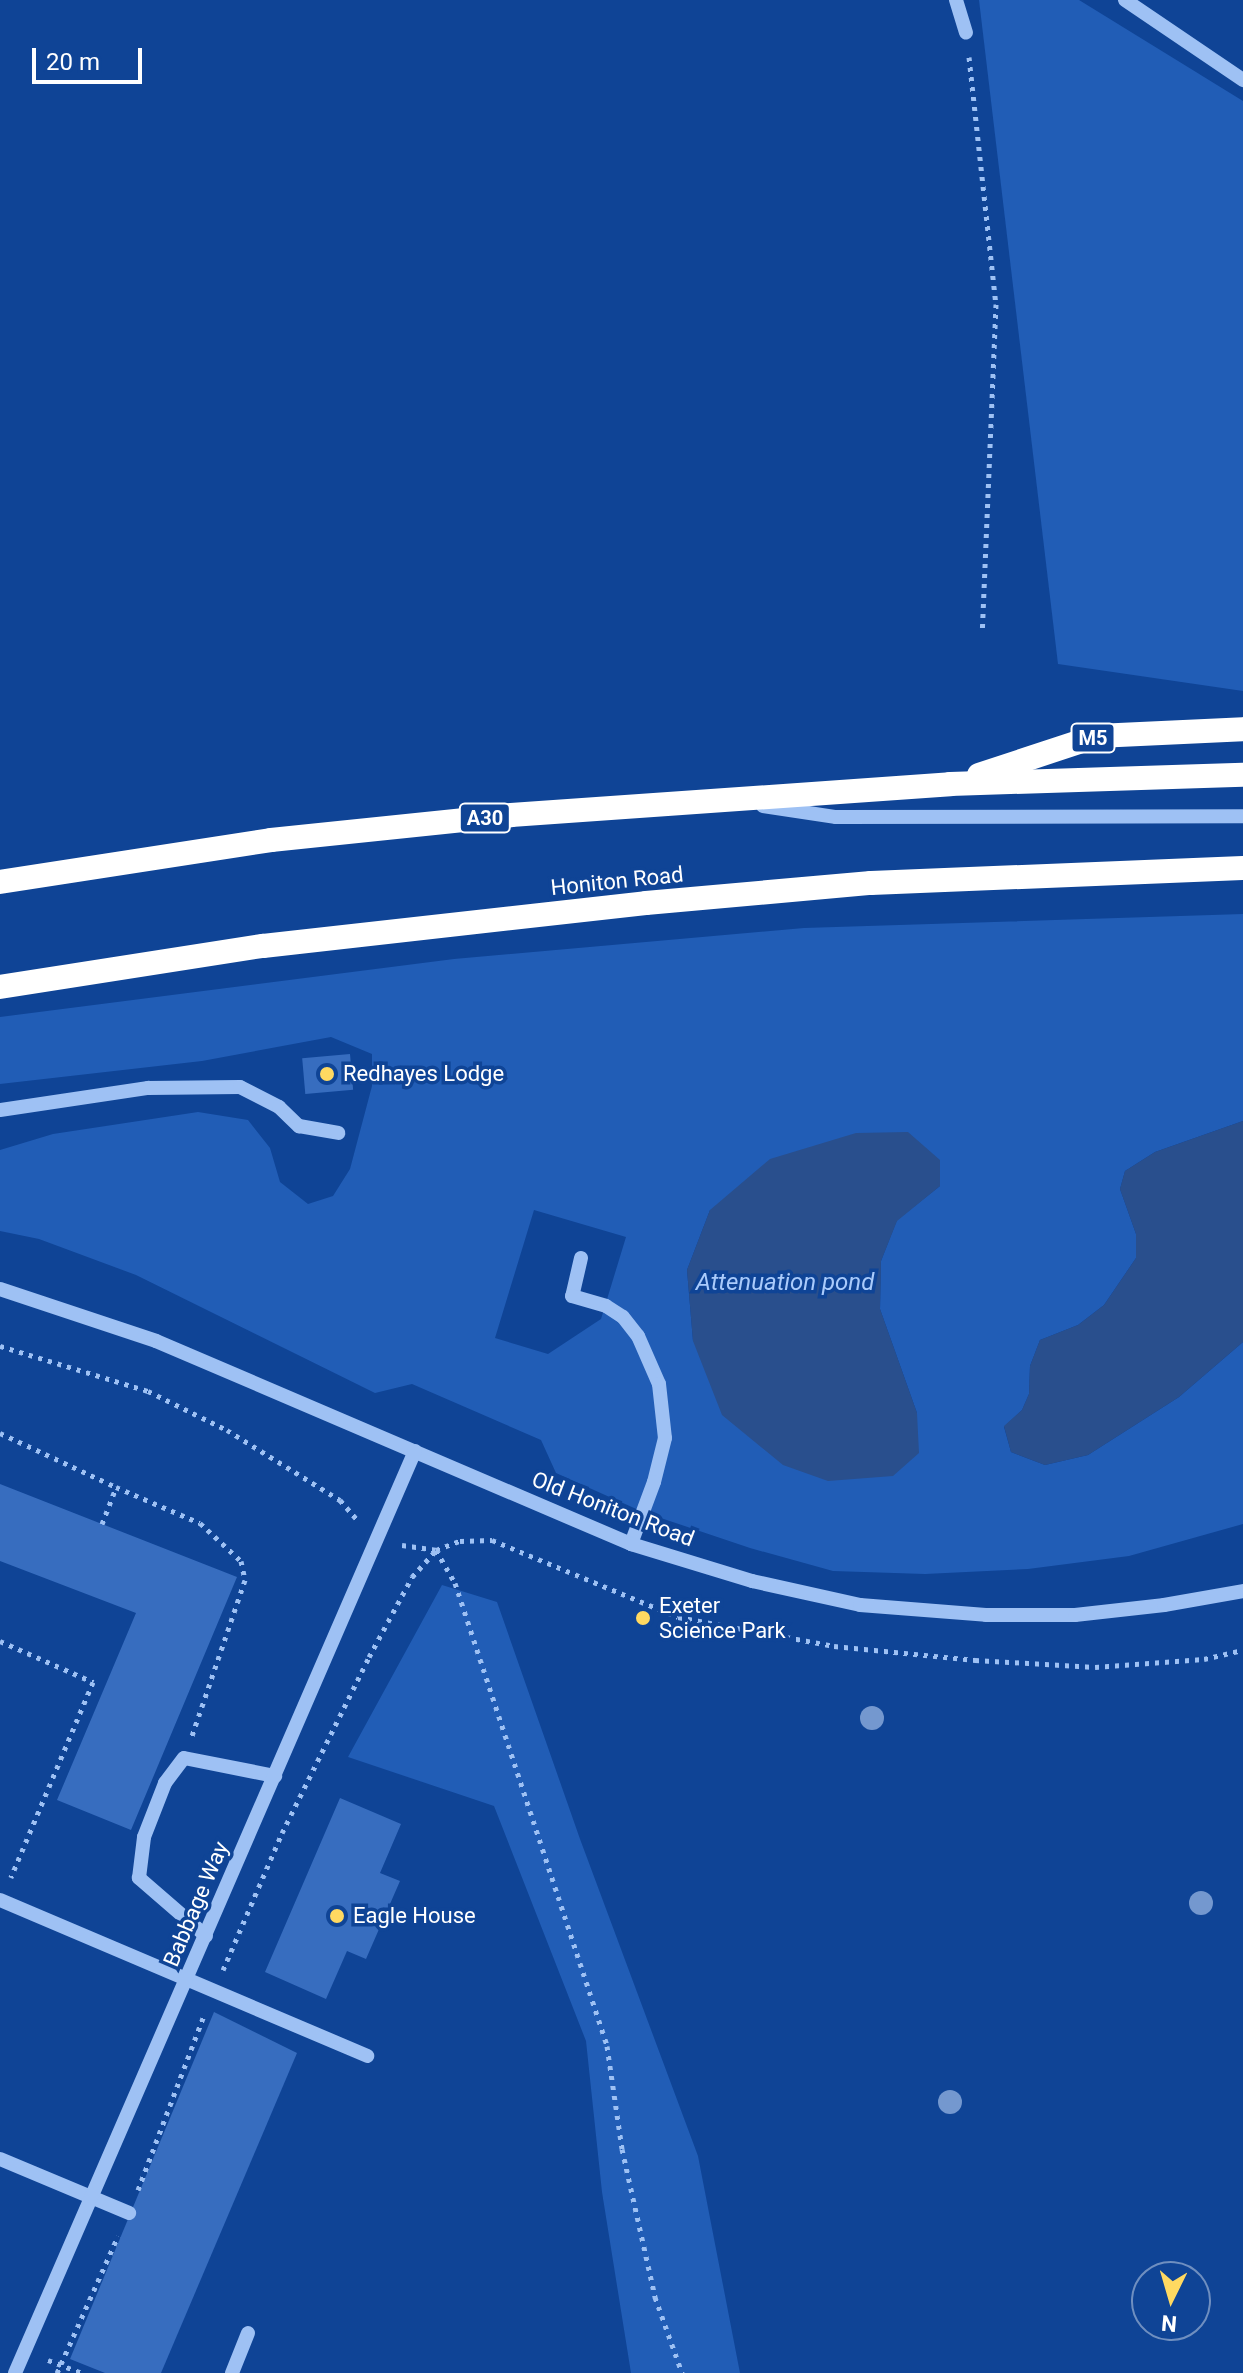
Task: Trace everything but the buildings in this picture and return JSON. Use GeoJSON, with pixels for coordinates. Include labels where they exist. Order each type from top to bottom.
{"type":"FeatureCollection","features":[{"type":"Feature","properties":{"kind":"highway","name":"M5"},"geometry":{"type":"LineString","coordinates":[[950,784],[1097,736],[1243,729]]}},
{"type":"Feature","properties":{"kind":"highway","name":"A30"},"geometry":{"type":"LineString","coordinates":[[0,882],[271,840],[716,798],[950,784],[1243,775]]}},
{"type":"Feature","properties":{"kind":"highway","name":"Honiton Road"},"geometry":{"type":"LineString","coordinates":[[0,987],[263,946],[646,903],[871,883],[1243,868]]}},
{"type":"Feature","properties":{"kind":"street"},"geometry":{"type":"LineString","coordinates":[[956,0],[966,32]]}},
{"type":"Feature","properties":{"kind":"street"},"geometry":{"type":"LineString","coordinates":[[1125,0],[1243,80]]}},
{"type":"Feature","properties":{"kind":"street"},"geometry":{"type":"LineString","coordinates":[[716,798],[836,817],[1243,816]]}},
{"type":"Feature","properties":{"kind":"street"},"geometry":{"type":"LineString","coordinates":[[0,1110],[148,1088],[240,1087],[279,1107],[299,1126],[338,1133]]}},
{"type":"Feature","properties":{"kind":"street"},"geometry":{"type":"LineString","coordinates":[[581,1258],[572,1296],[606,1306],[623,1317],[638,1336],[659,1384],[665,1438],[654,1482],[631,1544]]}},
{"type":"Feature","properties":{"kind":"street","name":"Old Honiton Road"},"geometry":{"type":"LineString","coordinates":[[0,1289],[156,1341],[631,1544],[752,1581],[860,1605],[986,1615],[1075,1615],[1164,1605],[1243,1591]]}},
{"type":"Feature","properties":{"kind":"street","name":"Babbage Way"},"geometry":{"type":"LineString","coordinates":[[15,2373],[415,1451]]}},
{"type":"Feature","properties":{"kind":"street"},"geometry":{"type":"LineString","coordinates":[[206,1936],[139,1878],[144,1837],[165,1783],[184,1758],[275,1776]]}},
{"type":"Feature","properties":{"kind":"street"},"geometry":{"type":"LineString","coordinates":[[1,1900],[367,2056]]}},
{"type":"Feature","properties":{"kind":"street"},"geometry":{"type":"LineString","coordinates":[[0,2159],[91,2200],[129,2213]]}},
{"type":"Feature","properties":{"kind":"street"},"geometry":{"type":"LineString","coordinates":[[232,2373],[248,2333]]}},
{"type":"Feature","properties":{"kind":"path"},"geometry":{"type":"LineString","coordinates":[[966,32],[996,304],[982,632]]}},
{"type":"Feature","properties":{"kind":"path"},"geometry":{"type":"LineString","coordinates":[[0,1433],[200,1523],[241,1561],[245,1580],[184,1758]]}},
{"type":"Feature","properties":{"kind":"path"},"geometry":{"type":"LineString","coordinates":[[102,1524],[116,1487]]}},
{"type":"Feature","properties":{"kind":"path"},"geometry":{"type":"LineString","coordinates":[[57,2373],[129,2213],[214,1991],[282,1833],[412,1577],[436,1550],[455,1583],[607,2046],[622,2149],[655,2297],[682,2373]]}},
{"type":"Feature","properties":{"kind":"path"},"geometry":{"type":"LineString","coordinates":[[0,1641],[93,1682],[1,1900]]}},
{"type":"Feature","properties":{"kind":"path"},"geometry":{"type":"LineString","coordinates":[[25,2351],[82,2373]]}},
{"type":"Feature","properties":{"kind":"shaded area"},"geometry":{"type":"Polygon","coordinates":[[[979,0],[1079,0],[1243,101],[1243,691],[1058,664],[979,0]]]}},
{"type":"Feature","properties":{"kind":"shaded area"},"geometry":{"type":"Polygon","coordinates":[[[1243,914],[1243,1121],[1155,1152],[1125,1171],[1120,1189],[1136,1234],[1136,1258],[1104,1305],[1078,1325],[1040,1340],[1030,1366],[1029,1394],[1022,1410],[1004,1427],[1011,1452],[1045,1465],[1088,1455],[1179,1397],[1243,1342],[1243,1524],[1129,1556],[1028,1569],[925,1574],[833,1571],[750,1548],[643,1512],[556,1473],[541,1440],[412,1384],[375,1393],[136,1275],[39,1239],[0,1231],[0,1150],[53,1134],[198,1112],[248,1120],[270,1148],[280,1182],[308,1204],[333,1196],[350,1169],[372,1086],[372,1054],[331,1037],[202,1061],[0,1084],[0,1017],[454,959],[804,928],[1243,914]],[[940,1186],[710,1210],[687,1270],[693,1341],[917,1413],[880,1309],[881,1261],[897,1220],[940,1186]],[[534,1210],[495,1338],[548,1354],[601,1319],[626,1237],[534,1210]]]}},
{"type":"Feature","properties":{"kind":"shaded area"},"geometry":{"type":"Polygon","coordinates":[[[442,1585],[497,1602],[580,1839],[698,2156],[740,2373],[631,2373],[602,2192],[586,2041],[494,1806],[348,1757],[442,1585]]]}},
{"type":"Feature","properties":{"kind":"water"},"geometry":{"type":"Polygon","coordinates":[[[1243,1121],[1243,1342],[1179,1397],[1088,1455],[1045,1465],[1011,1452],[1004,1426],[1022,1410],[1029,1394],[1030,1366],[1040,1340],[1078,1325],[1104,1305],[1136,1258],[1136,1234],[1120,1189],[1125,1171],[1155,1152],[1243,1121]]]}},
{"type":"Feature","properties":{"kind":"water","name":"Attenuation pond"},"geometry":{"type":"Polygon","coordinates":[[[908,1132],[940,1160],[940,1186],[897,1221],[881,1261],[880,1309],[917,1413],[919,1453],[893,1476],[828,1481],[783,1465],[722,1415],[693,1341],[687,1270],[710,1210],[770,1159],[856,1133],[908,1132]]]}},
{"type":"Feature","properties":{"kind":"place","name":"Redhayes Lodge"},"geometry":{"type":"Point","coordinates":[327,1074]}},
{"type":"Feature","properties":{"kind":"place","name":"Exeter Science Park"},"geometry":{"type":"Point","coordinates":[643,1618]}},
{"type":"Feature","properties":{"kind":"place","name":"Eagle House"},"geometry":{"type":"Point","coordinates":[337,1916]}}]}
